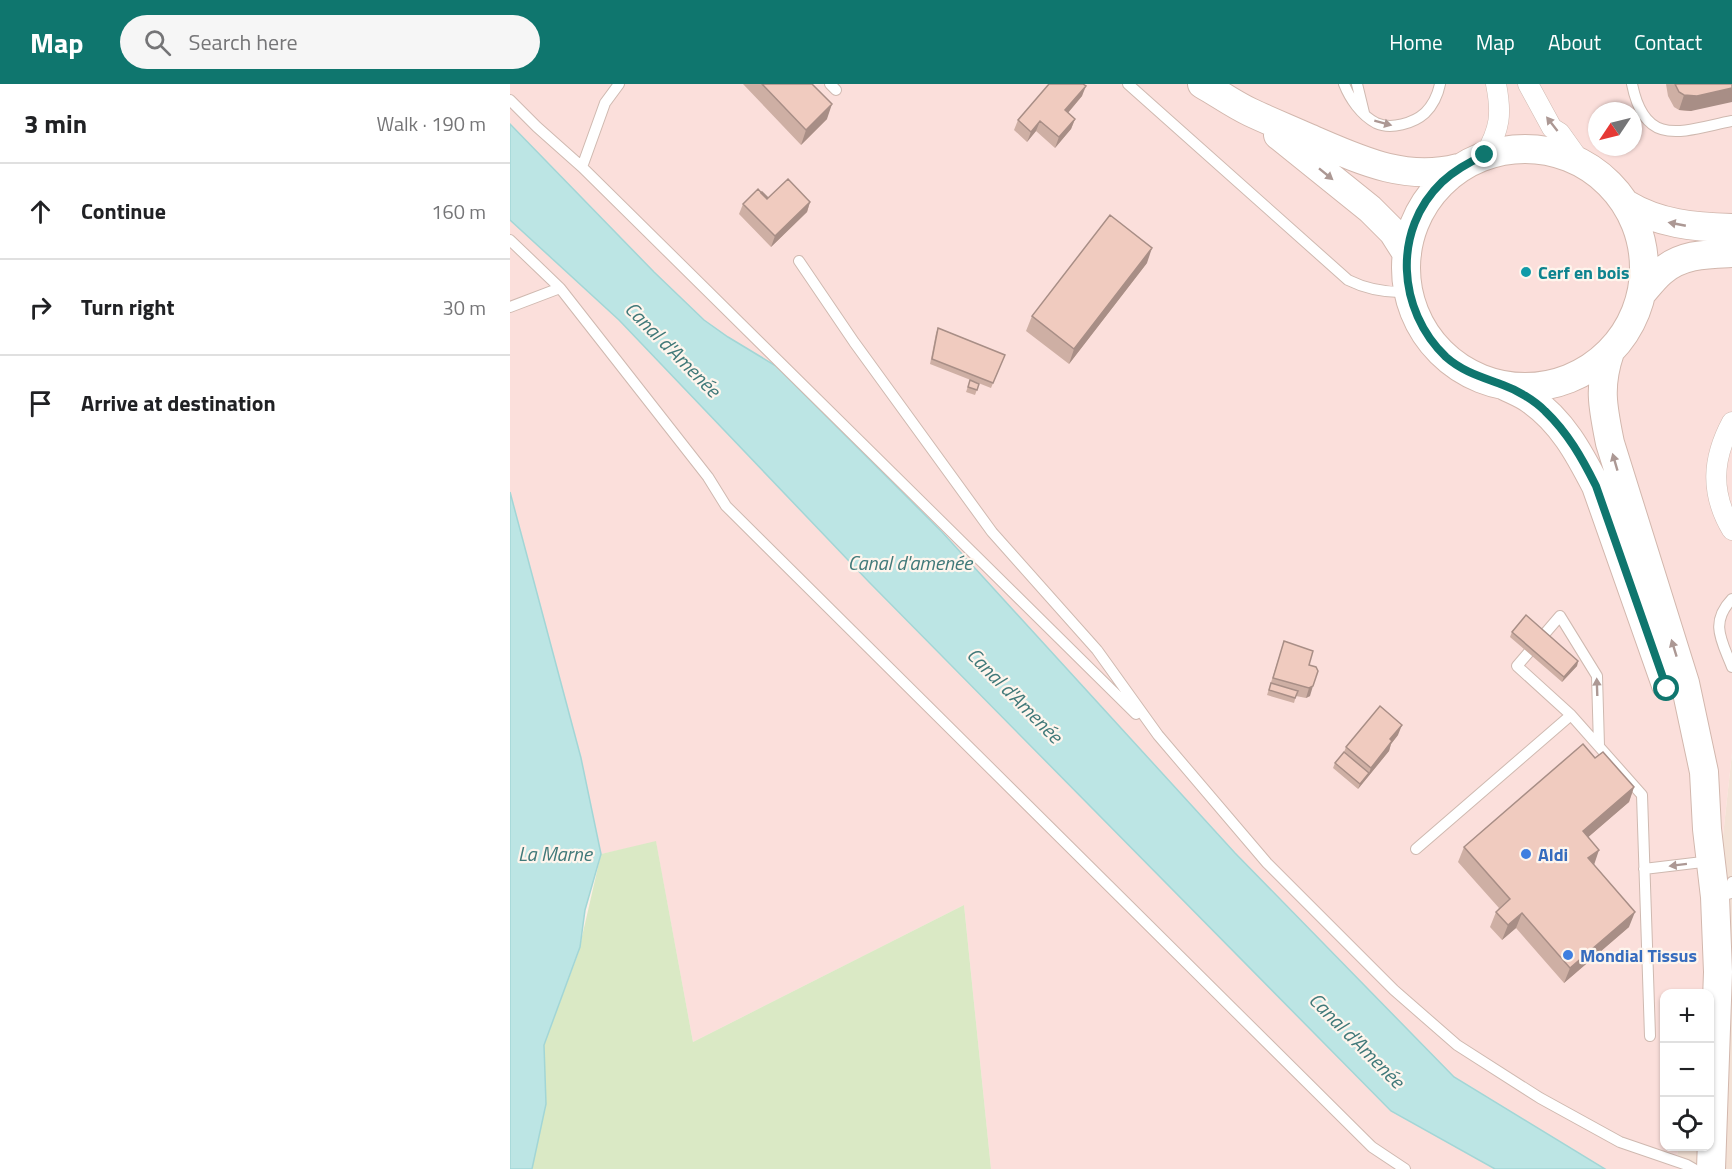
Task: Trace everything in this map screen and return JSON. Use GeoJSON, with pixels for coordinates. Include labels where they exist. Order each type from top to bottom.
{"type":"FeatureCollection","features":[{"type":"Feature","properties":{"kind":"main road"},"geometry":{"type":"LineString","coordinates":[[1202,84],[1248,111],[1359,160],[1381,166],[1418,173],[1439,173],[1458,168],[1485,155],[1508,149],[1533,148],[1580,161],[1598,173],[1613,188],[1626,204],[1639,232],[1643,252],[1642,293],[1633,320],[1610,352],[1592,367],[1572,378],[1526,387],[1503,385]]}},
{"type":"Feature","properties":{"kind":"main road"},"geometry":{"type":"LineString","coordinates":[[1248,111],[1370,209],[1393,232],[1407,254]]}},
{"type":"Feature","properties":{"kind":"main road"},"geometry":{"type":"LineString","coordinates":[[1458,168],[1429,197],[1418,215],[1411,234],[1406,273],[1417,317],[1430,339],[1447,358],[1468,372],[1503,385],[1529,399],[1544,410],[1567,434],[1581,456],[1596,486],[1667,689],[1707,829]]}},
{"type":"Feature","properties":{"kind":"main road"},"geometry":{"type":"LineString","coordinates":[[1626,204],[1640,213],[1673,223],[1732,228]]}},
{"type":"Feature","properties":{"kind":"main road"},"geometry":{"type":"LineString","coordinates":[[1642,293],[1662,271],[1681,260],[1694,255],[1732,253]]}},
{"type":"Feature","properties":{"kind":"main road"},"geometry":{"type":"LineString","coordinates":[[1610,352],[1602,383],[1603,410],[1610,443],[1685,683],[1704,772],[1711,861],[1724,889],[1725,972],[1711,1169]]}},
{"type":"Feature","properties":{"kind":"street"},"geometry":{"type":"LineString","coordinates":[[1485,155],[1494,138],[1500,117],[1496,84]]}},
{"type":"Feature","properties":{"kind":"street"},"geometry":{"type":"LineString","coordinates":[[1528,84],[1552,128],[1560,133],[1580,161]]}},
{"type":"Feature","properties":{"kind":"street"},"geometry":{"type":"LineString","coordinates":[[1732,422],[1718,456],[1715,477],[1718,500],[1732,530]]}},
{"type":"Feature","properties":{"kind":"lane"},"geometry":{"type":"LineString","coordinates":[[582,167],[605,103],[619,84]]}},
{"type":"Feature","properties":{"kind":"lane"},"geometry":{"type":"LineString","coordinates":[[1128,84],[1348,280],[1364,288],[1378,291],[1409,292]]}},
{"type":"Feature","properties":{"kind":"lane"},"geometry":{"type":"LineString","coordinates":[[1344,84],[1349,97],[1364,115],[1378,124],[1392,126],[1410,122],[1424,113],[1435,99],[1440,84]]}},
{"type":"Feature","properties":{"kind":"lane"},"geometry":{"type":"LineString","coordinates":[[1357,84],[1364,115]]}},
{"type":"Feature","properties":{"kind":"lane"},"geometry":{"type":"LineString","coordinates":[[1632,84],[1634,98],[1640,112],[1651,124],[1664,131],[1679,132],[1732,121]]}},
{"type":"Feature","properties":{"kind":"lane"},"geometry":{"type":"LineString","coordinates":[[510,100],[582,167],[1158,735]]}},
{"type":"Feature","properties":{"kind":"lane"},"geometry":{"type":"LineString","coordinates":[[510,240],[560,288],[708,477],[726,506],[1372,1147],[1405,1169]]}},
{"type":"Feature","properties":{"kind":"lane"},"geometry":{"type":"LineString","coordinates":[[799,261],[854,342],[992,532],[1097,650],[1158,735],[1267,863],[1394,990],[1457,1045],[1540,1098],[1620,1142],[1694,1169]]}},
{"type":"Feature","properties":{"kind":"lane"},"geometry":{"type":"LineString","coordinates":[[510,307],[560,288]]}},
{"type":"Feature","properties":{"kind":"lane"},"geometry":{"type":"LineString","coordinates":[[1732,599],[1724,607],[1718,627],[1732,668]]}},
{"type":"Feature","properties":{"kind":"lane"},"geometry":{"type":"LineString","coordinates":[[1599,746],[1597,676],[1560,616],[1516,666],[1571,714],[1599,746],[1642,795],[1650,1036]]}},
{"type":"Feature","properties":{"kind":"lane"},"geometry":{"type":"LineString","coordinates":[[1416,849],[1571,714]]}},
{"type":"Feature","properties":{"kind":"lane"},"geometry":{"type":"LineString","coordinates":[[1644,869],[1711,861]]}},
{"type":"Feature","properties":{"kind":"shaded area"},"geometry":{"type":"Polygon","coordinates":[[[510,84],[1732,84],[1732,753],[1712,937],[1704,989],[1660,989],[1660,1151],[1678,1151],[1677,1155],[1700,1169],[991,1169],[964,905],[693,1042],[656,842],[601,854],[581,758],[510,492],[510,84]]]}},
{"type":"Feature","properties":{"kind":"shaded area"},"geometry":{"type":"Polygon","coordinates":[[[1732,753],[1732,1169],[1700,1169],[1677,1155],[1678,1151],[1714,1151],[1712,937],[1732,753]]]}},
{"type":"Feature","properties":{"kind":"green space"},"geometry":{"type":"Polygon","coordinates":[[[656,841],[693,1042],[964,905],[991,1169],[532,1169],[546,1104],[544,1045],[578,954],[601,854],[656,841]]]}},
{"type":"Feature","properties":{"kind":"water","name":"Canal d'amenée"},"geometry":{"type":"Polygon","coordinates":[[[510,124],[704,320],[776,366],[942,532],[1235,853],[1454,1077],[1605,1169],[1495,1169],[1391,1111],[869,582],[619,320],[510,220],[510,124]]]}},
{"type":"Feature","properties":{"kind":"water","name":"La Marne"},"geometry":{"type":"Polygon","coordinates":[[[510,492],[581,758],[601,854],[585,910],[580,947],[544,1045],[546,1104],[532,1169],[510,1169],[510,492]]]}},
{"type":"Feature","properties":{"kind":"building"},"geometry":{"type":"Polygon","coordinates":[[[762,84],[812,84],[832,104],[806,130],[762,84]]]}},
{"type":"Feature","properties":{"kind":"building"},"geometry":{"type":"Polygon","coordinates":[[[1049,84],[1083,84],[1086,86],[1065,110],[1075,119],[1059,137],[1040,121],[1031,132],[1018,120],[1049,84]]]}},
{"type":"Feature","properties":{"kind":"building"},"geometry":{"type":"Polygon","coordinates":[[[1675,84],[1732,84],[1732,88],[1697,96],[1684,95],[1679,92],[1675,84]]]}},
{"type":"Feature","properties":{"kind":"building"},"geometry":{"type":"Polygon","coordinates":[[[788,179],[810,202],[775,236],[743,204],[758,189],[767,199],[788,179]]]}},
{"type":"Feature","properties":{"kind":"building"},"geometry":{"type":"Polygon","coordinates":[[[1110,215],[1152,248],[1074,349],[1032,316],[1110,215]]]}},
{"type":"Feature","properties":{"kind":"building"},"geometry":{"type":"Polygon","coordinates":[[[938,328],[1005,355],[993,383],[932,359],[938,328]]]}},
{"type":"Feature","properties":{"kind":"building"},"geometry":{"type":"Polygon","coordinates":[[[970,380],[979,384],[977,390],[968,387],[970,380]]]}},
{"type":"Feature","properties":{"kind":"building"},"geometry":{"type":"Polygon","coordinates":[[[1526,615],[1578,661],[1564,677],[1512,632],[1526,615]]]}},
{"type":"Feature","properties":{"kind":"building"},"geometry":{"type":"Polygon","coordinates":[[[1284,641],[1313,651],[1309,665],[1316,667],[1318,671],[1313,686],[1309,688],[1273,678],[1284,641]]]}},
{"type":"Feature","properties":{"kind":"building"},"geometry":{"type":"Polygon","coordinates":[[[1271,683],[1298,691],[1295,698],[1269,690],[1271,683]]]}},
{"type":"Feature","properties":{"kind":"building"},"geometry":{"type":"Polygon","coordinates":[[[1380,706],[1402,725],[1371,768],[1346,747],[1380,706]]]}},
{"type":"Feature","properties":{"kind":"building"},"geometry":{"type":"Polygon","coordinates":[[[1583,744],[1595,758],[1603,752],[1634,787],[1583,831],[1599,850],[1588,858],[1635,912],[1570,968],[1522,913],[1508,925],[1496,912],[1510,899],[1464,847],[1583,744]]]}},
{"type":"Feature","properties":{"kind":"building"},"geometry":{"type":"Polygon","coordinates":[[[1344,752],[1369,773],[1360,784],[1335,763],[1344,752]]]}},
{"type":"Feature","properties":{"kind":"place","name":"Cerf en bois"},"geometry":{"type":"Point","coordinates":[1526,272]}},
{"type":"Feature","properties":{"kind":"place","name":"Aldi"},"geometry":{"type":"Point","coordinates":[1526,854]}},
{"type":"Feature","properties":{"kind":"place","name":"Mondial Tissus"},"geometry":{"type":"Point","coordinates":[1568,955]}},
{"type":"Feature","properties":{"kind":"route"},"geometry":{"type":"LineString","coordinates":[[1485,155],[1458,168],[1442,182],[1418,215],[1411,234],[1406,273],[1417,317],[1430,339],[1447,358],[1468,372],[1503,385],[1529,399],[1544,410],[1567,434],[1596,486],[1667,689]]}},
{"type":"Feature","properties":{"kind":"water label","name":"Canal d'Amenée"},"geometry":{"type":"Point","coordinates":[673,349]}},
{"type":"Feature","properties":{"kind":"water label","name":"Canal d'Amenée"},"geometry":{"type":"Point","coordinates":[1015,695]}},
{"type":"Feature","properties":{"kind":"water label","name":"Canal d'Amenée"},"geometry":{"type":"Point","coordinates":[1357,1040]}}]}
